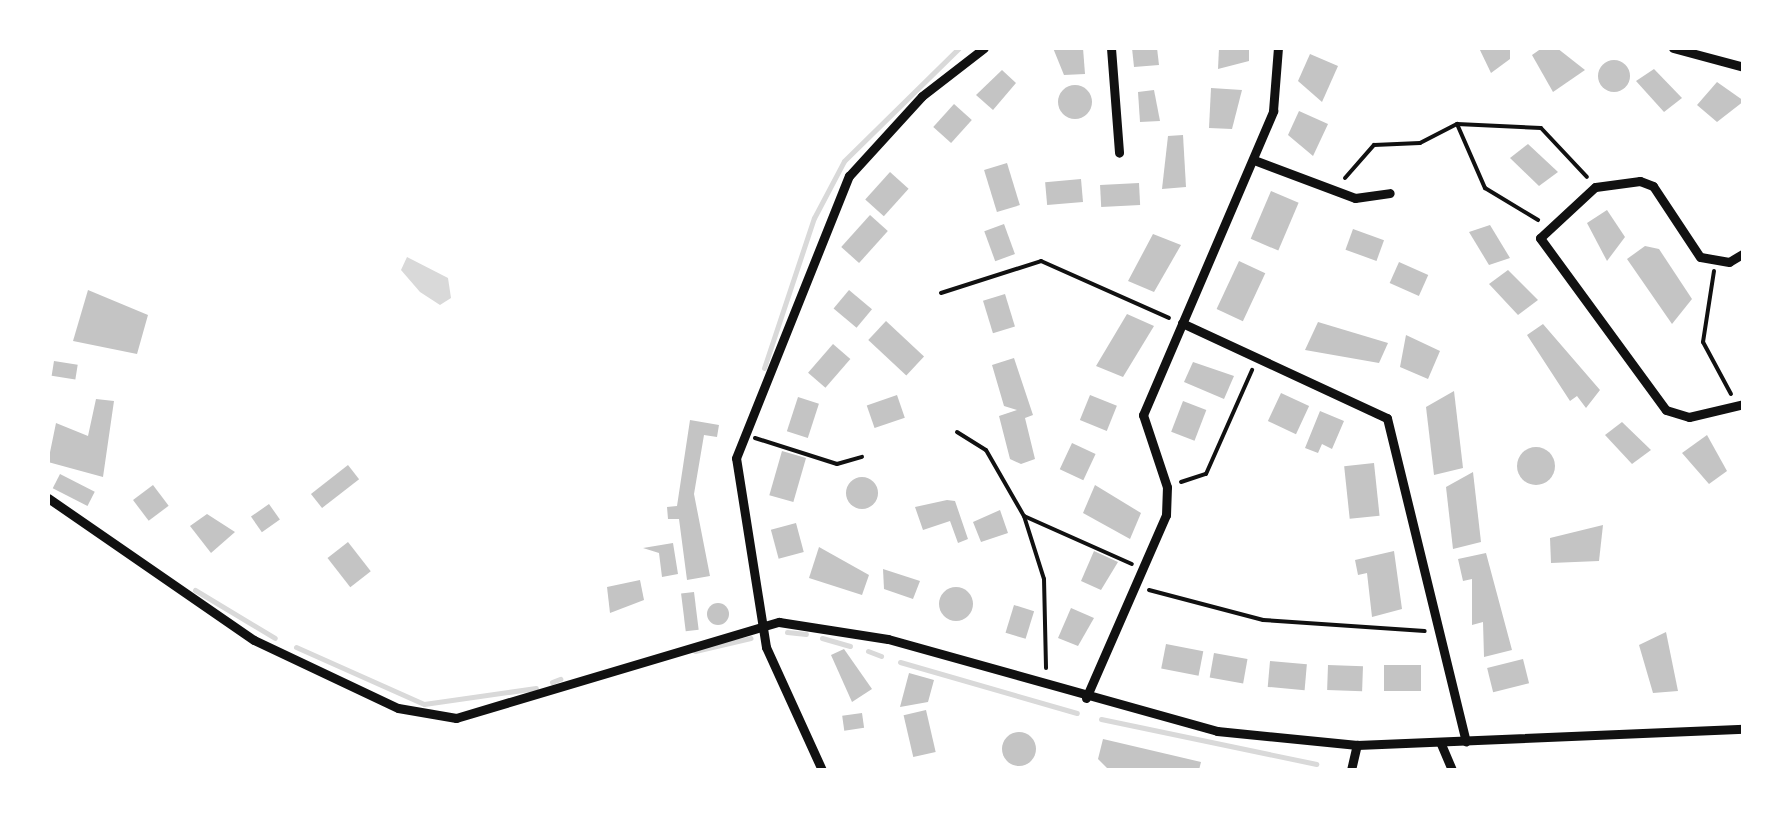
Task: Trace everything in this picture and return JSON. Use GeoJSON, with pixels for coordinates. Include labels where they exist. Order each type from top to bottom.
{"type":"FeatureCollection","features":[{"type":"Feature","properties":{"kind":"street"},"geometry":{"type":"LineString","coordinates":[[822,770],[762,623],[734,481],[746,434],[849,176],[922,96],[984,48]]}},
{"type":"Feature","properties":{"kind":"street"},"geometry":{"type":"LineString","coordinates":[[1110,48],[1119,154]]}},
{"type":"Feature","properties":{"kind":"street"},"geometry":{"type":"LineString","coordinates":[[1086,698],[1142,568],[1167,487],[1143,415],[1254,160],[1272,110],[1278,48]]}},
{"type":"Feature","properties":{"kind":"street"},"geometry":{"type":"LineString","coordinates":[[1673,48],[1744,67]]}},
{"type":"Feature","properties":{"kind":"street"},"geometry":{"type":"LineString","coordinates":[[1254,160],[1338,192],[1390,192]]}},
{"type":"Feature","properties":{"kind":"street"},"geometry":{"type":"LineString","coordinates":[[1739,403],[1678,417],[1654,398],[1544,253],[1550,223],[1595,187],[1653,186],[1700,257],[1714,262],[1744,253]]}},
{"type":"Feature","properties":{"kind":"street"},"geometry":{"type":"LineString","coordinates":[[1182,324],[1386,418],[1466,742]]}},
{"type":"Feature","properties":{"kind":"street"},"geometry":{"type":"LineString","coordinates":[[48,498],[254,640],[398,708],[456,718],[762,623],[888,639],[1086,698],[1216,731],[1357,745],[1744,729]]}},
{"type":"Feature","properties":{"kind":"street"},"geometry":{"type":"LineString","coordinates":[[1441,744],[1452,770]]}},
{"type":"Feature","properties":{"kind":"street"},"geometry":{"type":"LineString","coordinates":[[1350,770],[1357,745]]}},
{"type":"Feature","properties":{"kind":"path"},"geometry":{"type":"LineString","coordinates":[[1457,124],[1484,188],[1550,223]]}},
{"type":"Feature","properties":{"kind":"path"},"geometry":{"type":"LineString","coordinates":[[1338,192],[1374,145],[1420,142],[1457,124],[1541,128],[1595,187]]}},
{"type":"Feature","properties":{"kind":"path"},"geometry":{"type":"LineString","coordinates":[[941,294],[1041,261],[1182,324]]}},
{"type":"Feature","properties":{"kind":"path"},"geometry":{"type":"LineString","coordinates":[[1714,262],[1703,342],[1739,403]]}},
{"type":"Feature","properties":{"kind":"path"},"geometry":{"type":"LineString","coordinates":[[1167,487],[1206,474],[1256,356]]}},
{"type":"Feature","properties":{"kind":"path"},"geometry":{"type":"LineString","coordinates":[[957,432],[986,450],[1024,516],[1044,579],[1046,686]]}},
{"type":"Feature","properties":{"kind":"path"},"geometry":{"type":"LineString","coordinates":[[746,434],[837,464],[862,457]]}},
{"type":"Feature","properties":{"kind":"path"},"geometry":{"type":"LineString","coordinates":[[1024,516],[1142,568]]}},
{"type":"Feature","properties":{"kind":"path"},"geometry":{"type":"LineString","coordinates":[[1135,586],[1263,620],[1440,630]]}},
{"type":"Feature","properties":{"kind":"shaded area"},"geometry":{"type":"Polygon","coordinates":[[[407,257],[448,278],[451,298],[440,305],[420,292],[401,270],[407,257]]]}},
{"type":"Feature","properties":{"kind":"building"},"geometry":{"type":"Polygon","coordinates":[[[1053,48],[1083,48],[1085,74],[1064,75],[1053,48]]]}},
{"type":"Feature","properties":{"kind":"building"},"geometry":{"type":"Polygon","coordinates":[[[1132,48],[1157,48],[1159,65],[1134,67],[1132,48]]]}},
{"type":"Feature","properties":{"kind":"building"},"geometry":{"type":"Polygon","coordinates":[[[1219,48],[1249,48],[1249,61],[1218,69],[1219,48]]]}},
{"type":"Feature","properties":{"kind":"building"},"geometry":{"type":"Polygon","coordinates":[[[1479,48],[1510,48],[1510,59],[1491,73],[1479,48]]]}},
{"type":"Feature","properties":{"kind":"building"},"geometry":{"type":"Polygon","coordinates":[[[1542,48],[1557,48],[1585,70],[1553,92],[1532,55],[1542,48]]]}},
{"type":"Feature","properties":{"kind":"building"},"geometry":{"type":"Polygon","coordinates":[[[1310,54],[1338,66],[1322,102],[1298,81],[1310,54]]]}},
{"type":"Feature","properties":{"kind":"building"},"geometry":{"type":"Polygon","coordinates":[[[1614,60],[1625,65],[1630,76],[1625,87],[1614,92],[1603,87],[1598,76],[1603,65],[1614,60]]]}},
{"type":"Feature","properties":{"kind":"building"},"geometry":{"type":"Polygon","coordinates":[[[1654,69],[1682,98],[1664,112],[1636,81],[1654,69]]]}},
{"type":"Feature","properties":{"kind":"building"},"geometry":{"type":"Polygon","coordinates":[[[1002,70],[1016,83],[993,110],[976,95],[1002,70]]]}},
{"type":"Feature","properties":{"kind":"building"},"geometry":{"type":"Polygon","coordinates":[[[1717,82],[1744,101],[1717,122],[1697,105],[1717,82]]]}},
{"type":"Feature","properties":{"kind":"building"},"geometry":{"type":"Polygon","coordinates":[[[1075,85],[1087,90],[1092,102],[1087,114],[1075,119],[1063,114],[1058,102],[1063,90],[1075,85]]]}},
{"type":"Feature","properties":{"kind":"building"},"geometry":{"type":"Polygon","coordinates":[[[1211,88],[1242,90],[1232,129],[1209,128],[1211,88]]]}},
{"type":"Feature","properties":{"kind":"building"},"geometry":{"type":"Polygon","coordinates":[[[1154,90],[1160,121],[1140,122],[1138,92],[1154,90]]]}},
{"type":"Feature","properties":{"kind":"building"},"geometry":{"type":"Polygon","coordinates":[[[954,104],[972,120],[951,143],[933,127],[954,104]]]}},
{"type":"Feature","properties":{"kind":"building"},"geometry":{"type":"Polygon","coordinates":[[[1299,111],[1328,124],[1313,156],[1288,135],[1299,111]]]}},
{"type":"Feature","properties":{"kind":"building"},"geometry":{"type":"Polygon","coordinates":[[[1183,135],[1186,187],[1162,189],[1168,136],[1183,135]]]}},
{"type":"Feature","properties":{"kind":"building"},"geometry":{"type":"Polygon","coordinates":[[[1528,144],[1558,172],[1539,186],[1510,158],[1528,144]]]}},
{"type":"Feature","properties":{"kind":"building"},"geometry":{"type":"Polygon","coordinates":[[[1007,163],[1020,205],[997,212],[984,170],[1007,163]]]}},
{"type":"Feature","properties":{"kind":"building"},"geometry":{"type":"Polygon","coordinates":[[[890,172],[909,189],[884,216],[865,199],[890,172]]]}},
{"type":"Feature","properties":{"kind":"building"},"geometry":{"type":"Polygon","coordinates":[[[1081,179],[1083,202],[1047,205],[1045,182],[1081,179]]]}},
{"type":"Feature","properties":{"kind":"building"},"geometry":{"type":"Polygon","coordinates":[[[1139,183],[1140,205],[1101,207],[1100,185],[1139,183]]]}},
{"type":"Feature","properties":{"kind":"building"},"geometry":{"type":"Polygon","coordinates":[[[1271,191],[1299,203],[1278,251],[1251,239],[1271,191]]]}},
{"type":"Feature","properties":{"kind":"building"},"geometry":{"type":"Polygon","coordinates":[[[1607,210],[1625,237],[1607,261],[1587,223],[1607,210]]]}},
{"type":"Feature","properties":{"kind":"building"},"geometry":{"type":"Polygon","coordinates":[[[870,215],[888,231],[859,263],[841,247],[870,215]]]}},
{"type":"Feature","properties":{"kind":"building"},"geometry":{"type":"Polygon","coordinates":[[[1004,224],[1015,254],[995,261],[984,231],[1004,224]]]}},
{"type":"Feature","properties":{"kind":"building"},"geometry":{"type":"Polygon","coordinates":[[[1490,225],[1510,258],[1489,265],[1469,232],[1490,225]]]}},
{"type":"Feature","properties":{"kind":"building"},"geometry":{"type":"Polygon","coordinates":[[[1353,229],[1384,240],[1376,261],[1345,250],[1353,229]]]}},
{"type":"Feature","properties":{"kind":"building"},"geometry":{"type":"Polygon","coordinates":[[[1153,234],[1181,245],[1154,292],[1128,281],[1153,234]]]}},
{"type":"Feature","properties":{"kind":"building"},"geometry":{"type":"Polygon","coordinates":[[[1645,246],[1659,249],[1692,299],[1672,324],[1627,259],[1645,246]]]}},
{"type":"Feature","properties":{"kind":"building"},"geometry":{"type":"Polygon","coordinates":[[[1239,261],[1265,273],[1243,321],[1217,309],[1239,261]]]}},
{"type":"Feature","properties":{"kind":"building"},"geometry":{"type":"Polygon","coordinates":[[[1399,262],[1428,275],[1419,296],[1390,283],[1399,262]]]}},
{"type":"Feature","properties":{"kind":"building"},"geometry":{"type":"Polygon","coordinates":[[[1508,270],[1538,300],[1518,315],[1489,284],[1508,270]]]}},
{"type":"Feature","properties":{"kind":"building"},"geometry":{"type":"Polygon","coordinates":[[[88,290],[148,315],[137,354],[73,341],[88,290]]]}},
{"type":"Feature","properties":{"kind":"building"},"geometry":{"type":"Polygon","coordinates":[[[849,290],[872,309],[857,328],[834,308],[849,290]]]}},
{"type":"Feature","properties":{"kind":"building"},"geometry":{"type":"Polygon","coordinates":[[[1005,294],[1015,327],[993,333],[983,301],[1005,294]]]}},
{"type":"Feature","properties":{"kind":"building"},"geometry":{"type":"Polygon","coordinates":[[[1127,314],[1154,326],[1123,377],[1096,366],[1127,314]]]}},
{"type":"Feature","properties":{"kind":"building"},"geometry":{"type":"Polygon","coordinates":[[[886,321],[924,356],[906,375],[868,340],[886,321]]]}},
{"type":"Feature","properties":{"kind":"building"},"geometry":{"type":"Polygon","coordinates":[[[1318,322],[1388,343],[1379,363],[1305,350],[1318,322]]]}},
{"type":"Feature","properties":{"kind":"building"},"geometry":{"type":"Polygon","coordinates":[[[1543,324],[1600,390],[1586,408],[1577,396],[1570,401],[1527,335],[1543,324]]]}},
{"type":"Feature","properties":{"kind":"building"},"geometry":{"type":"Polygon","coordinates":[[[1406,335],[1440,351],[1428,379],[1400,367],[1406,335]]]}},
{"type":"Feature","properties":{"kind":"building"},"geometry":{"type":"Polygon","coordinates":[[[833,344],[850,359],[825,388],[808,373],[833,344]]]}},
{"type":"Feature","properties":{"kind":"building"},"geometry":{"type":"Polygon","coordinates":[[[1014,358],[1033,415],[1025,418],[1035,459],[1021,464],[1010,459],[999,416],[1017,410],[1004,406],[992,365],[1014,358]]]}},
{"type":"Feature","properties":{"kind":"building"},"geometry":{"type":"Polygon","coordinates":[[[54,361],[78,365],[75,380],[52,376],[54,361]]]}},
{"type":"Feature","properties":{"kind":"building"},"geometry":{"type":"Polygon","coordinates":[[[1193,362],[1234,376],[1224,399],[1184,382],[1193,362]]]}},
{"type":"Feature","properties":{"kind":"building"},"geometry":{"type":"Polygon","coordinates":[[[1454,391],[1463,468],[1434,475],[1426,407],[1454,391]]]}},
{"type":"Feature","properties":{"kind":"building"},"geometry":{"type":"Polygon","coordinates":[[[1281,393],[1309,406],[1296,434],[1268,421],[1281,393]]]}},
{"type":"Feature","properties":{"kind":"building"},"geometry":{"type":"Polygon","coordinates":[[[897,395],[905,418],[875,428],[867,405],[897,395]]]}},
{"type":"Feature","properties":{"kind":"building"},"geometry":{"type":"Polygon","coordinates":[[[1090,395],[1117,406],[1107,431],[1080,420],[1090,395]]]}},
{"type":"Feature","properties":{"kind":"building"},"geometry":{"type":"Polygon","coordinates":[[[798,397],[819,404],[808,438],[787,431],[798,397]]]}},
{"type":"Feature","properties":{"kind":"building"},"geometry":{"type":"Polygon","coordinates":[[[96,399],[114,401],[103,477],[48,462],[56,423],[88,436],[96,399]]]}},
{"type":"Feature","properties":{"kind":"building"},"geometry":{"type":"Polygon","coordinates":[[[1183,401],[1206,410],[1195,441],[1171,432],[1183,401]]]}},
{"type":"Feature","properties":{"kind":"building"},"geometry":{"type":"Polygon","coordinates":[[[1320,411],[1344,421],[1332,449],[1322,444],[1318,453],[1305,448],[1320,411]]]}},
{"type":"Feature","properties":{"kind":"building"},"geometry":{"type":"Polygon","coordinates":[[[690,420],[719,425],[717,437],[704,435],[694,494],[710,576],[687,580],[679,519],[668,519],[667,507],[677,506],[690,420]]]}},
{"type":"Feature","properties":{"kind":"building"},"geometry":{"type":"Polygon","coordinates":[[[1622,422],[1651,450],[1632,464],[1605,435],[1622,422]]]}},
{"type":"Feature","properties":{"kind":"building"},"geometry":{"type":"Polygon","coordinates":[[[1707,435],[1727,471],[1709,484],[1682,453],[1707,435]]]}},
{"type":"Feature","properties":{"kind":"building"},"geometry":{"type":"Polygon","coordinates":[[[1072,443],[1096,454],[1083,480],[1060,469],[1072,443]]]}},
{"type":"Feature","properties":{"kind":"building"},"geometry":{"type":"Polygon","coordinates":[[[1536,447],[1550,452],[1555,466],[1550,480],[1536,485],[1522,480],[1517,466],[1522,452],[1536,447]]]}},
{"type":"Feature","properties":{"kind":"building"},"geometry":{"type":"Polygon","coordinates":[[[782,451],[806,458],[793,502],[769,495],[782,451]]]}},
{"type":"Feature","properties":{"kind":"building"},"geometry":{"type":"Polygon","coordinates":[[[1374,463],[1380,516],[1350,519],[1344,466],[1374,463]]]}},
{"type":"Feature","properties":{"kind":"building"},"geometry":{"type":"Polygon","coordinates":[[[348,465],[359,479],[322,508],[311,494],[348,465]]]}},
{"type":"Feature","properties":{"kind":"building"},"geometry":{"type":"Polygon","coordinates":[[[1473,472],[1481,542],[1453,549],[1446,487],[1473,472]]]}},
{"type":"Feature","properties":{"kind":"building"},"geometry":{"type":"Polygon","coordinates":[[[60,474],[95,492],[87,506],[53,488],[60,474]]]}},
{"type":"Feature","properties":{"kind":"building"},"geometry":{"type":"Polygon","coordinates":[[[862,477],[874,481],[878,493],[874,505],[862,509],[850,505],[846,493],[850,481],[862,477]]]}},
{"type":"Feature","properties":{"kind":"building"},"geometry":{"type":"Polygon","coordinates":[[[153,485],[169,506],[149,521],[133,500],[153,485]]]}},
{"type":"Feature","properties":{"kind":"building"},"geometry":{"type":"Polygon","coordinates":[[[1095,485],[1141,513],[1130,539],[1083,513],[1095,485]]]}},
{"type":"Feature","properties":{"kind":"building"},"geometry":{"type":"Polygon","coordinates":[[[955,501],[968,539],[958,543],[950,521],[923,530],[915,507],[955,501]]]}},
{"type":"Feature","properties":{"kind":"building"},"geometry":{"type":"Polygon","coordinates":[[[269,504],[280,520],[262,532],[251,517],[269,504]]]}},
{"type":"Feature","properties":{"kind":"building"},"geometry":{"type":"Polygon","coordinates":[[[1000,510],[1008,533],[981,542],[973,522],[1000,510]]]}},
{"type":"Feature","properties":{"kind":"building"},"geometry":{"type":"Polygon","coordinates":[[[207,514],[235,532],[211,553],[190,526],[207,514]]]}},
{"type":"Feature","properties":{"kind":"building"},"geometry":{"type":"Polygon","coordinates":[[[796,523],[804,552],[779,559],[771,530],[796,523]]]}},
{"type":"Feature","properties":{"kind":"building"},"geometry":{"type":"Polygon","coordinates":[[[1603,525],[1599,561],[1551,563],[1550,538],[1603,525]]]}},
{"type":"Feature","properties":{"kind":"building"},"geometry":{"type":"Polygon","coordinates":[[[348,542],[371,571],[350,587],[328,558],[348,542]]]}},
{"type":"Feature","properties":{"kind":"building"},"geometry":{"type":"Polygon","coordinates":[[[673,543],[678,574],[662,577],[659,553],[643,548],[673,543]]]}},
{"type":"Feature","properties":{"kind":"building"},"geometry":{"type":"Polygon","coordinates":[[[819,547],[869,575],[862,595],[809,578],[819,547]]]}},
{"type":"Feature","properties":{"kind":"building"},"geometry":{"type":"Polygon","coordinates":[[[1094,551],[1118,562],[1101,590],[1081,581],[1094,551]]]}},
{"type":"Feature","properties":{"kind":"building"},"geometry":{"type":"Polygon","coordinates":[[[1394,551],[1402,609],[1372,617],[1367,573],[1358,575],[1355,560],[1394,551]]]}},
{"type":"Feature","properties":{"kind":"building"},"geometry":{"type":"Polygon","coordinates":[[[1486,553],[1512,650],[1484,657],[1483,622],[1472,625],[1472,579],[1463,581],[1458,559],[1486,553]]]}},
{"type":"Feature","properties":{"kind":"building"},"geometry":{"type":"Polygon","coordinates":[[[883,569],[920,581],[913,599],[884,589],[883,569]]]}},
{"type":"Feature","properties":{"kind":"building"},"geometry":{"type":"Polygon","coordinates":[[[640,580],[644,600],[610,613],[607,587],[640,580]]]}},
{"type":"Feature","properties":{"kind":"building"},"geometry":{"type":"Polygon","coordinates":[[[956,587],[968,592],[973,604],[968,616],[956,621],[944,616],[939,604],[944,592],[956,587]]]}},
{"type":"Feature","properties":{"kind":"building"},"geometry":{"type":"Polygon","coordinates":[[[694,592],[699,630],[686,631],[681,594],[694,592]]]}},
{"type":"Feature","properties":{"kind":"building"},"geometry":{"type":"Polygon","coordinates":[[[718,603],[729,614],[718,625],[707,614],[718,603]]]}},
{"type":"Feature","properties":{"kind":"building"},"geometry":{"type":"Polygon","coordinates":[[[1014,605],[1034,611],[1026,639],[1006,633],[1014,605]]]}},
{"type":"Feature","properties":{"kind":"building"},"geometry":{"type":"Polygon","coordinates":[[[1071,608],[1094,618],[1078,646],[1058,638],[1071,608]]]}},
{"type":"Feature","properties":{"kind":"building"},"geometry":{"type":"Polygon","coordinates":[[[1666,632],[1678,691],[1653,693],[1639,645],[1666,632]]]}},
{"type":"Feature","properties":{"kind":"building"},"geometry":{"type":"Polygon","coordinates":[[[1166,644],[1203,651],[1199,676],[1161,669],[1166,644]]]}},
{"type":"Feature","properties":{"kind":"building"},"geometry":{"type":"Polygon","coordinates":[[[844,649],[872,689],[852,702],[831,655],[844,649]]]}},
{"type":"Feature","properties":{"kind":"building"},"geometry":{"type":"Polygon","coordinates":[[[1214,653],[1247,659],[1243,684],[1210,678],[1214,653]]]}},
{"type":"Feature","properties":{"kind":"building"},"geometry":{"type":"Polygon","coordinates":[[[1523,659],[1529,683],[1493,692],[1487,668],[1523,659]]]}},
{"type":"Feature","properties":{"kind":"building"},"geometry":{"type":"Polygon","coordinates":[[[1270,661],[1307,664],[1305,690],[1268,687],[1270,661]]]}},
{"type":"Feature","properties":{"kind":"building"},"geometry":{"type":"Polygon","coordinates":[[[1328,665],[1363,666],[1362,691],[1327,690],[1328,665]]]}},
{"type":"Feature","properties":{"kind":"building"},"geometry":{"type":"Polygon","coordinates":[[[1384,665],[1421,665],[1421,691],[1384,691],[1384,665]]]}},
{"type":"Feature","properties":{"kind":"building"},"geometry":{"type":"Polygon","coordinates":[[[909,673],[934,680],[928,702],[900,707],[909,673]]]}},
{"type":"Feature","properties":{"kind":"building"},"geometry":{"type":"Polygon","coordinates":[[[926,710],[936,752],[913,757],[904,715],[926,710]]]}},
{"type":"Feature","properties":{"kind":"building"},"geometry":{"type":"Polygon","coordinates":[[[862,713],[864,728],[844,731],[842,716],[862,713]]]}},
{"type":"Feature","properties":{"kind":"building"},"geometry":{"type":"Polygon","coordinates":[[[1019,732],[1031,737],[1036,749],[1031,761],[1019,766],[1007,761],[1002,749],[1007,737],[1019,732]]]}},
{"type":"Feature","properties":{"kind":"building"},"geometry":{"type":"Polygon","coordinates":[[[1103,739],[1201,762],[1199,770],[1108,769],[1098,759],[1103,739]]]}},
{"type":"Feature","properties":{"kind":"waterway"},"geometry":{"type":"LineString","coordinates":[[764,368],[814,218],[844,161],[959,48]]}},
{"type":"Feature","properties":{"kind":"waterway"},"geometry":{"type":"LineString","coordinates":[[195,590],[275,638]]}},
{"type":"Feature","properties":{"kind":"waterway"},"geometry":{"type":"LineString","coordinates":[[787,632],[806,634]]}},
{"type":"Feature","properties":{"kind":"waterway"},"geometry":{"type":"LineString","coordinates":[[695,651],[751,638]]}},
{"type":"Feature","properties":{"kind":"waterway"},"geometry":{"type":"LineString","coordinates":[[822,638],[850,646]]}},
{"type":"Feature","properties":{"kind":"waterway"},"geometry":{"type":"LineString","coordinates":[[296,647],[424,704],[536,688]]}},
{"type":"Feature","properties":{"kind":"waterway"},"geometry":{"type":"LineString","coordinates":[[868,651],[881,656]]}},
{"type":"Feature","properties":{"kind":"waterway"},"geometry":{"type":"LineString","coordinates":[[900,662],[1077,713]]}},
{"type":"Feature","properties":{"kind":"waterway"},"geometry":{"type":"LineString","coordinates":[[552,682],[560,679]]}},
{"type":"Feature","properties":{"kind":"waterway"},"geometry":{"type":"LineString","coordinates":[[1101,719],[1316,764]]}}]}
